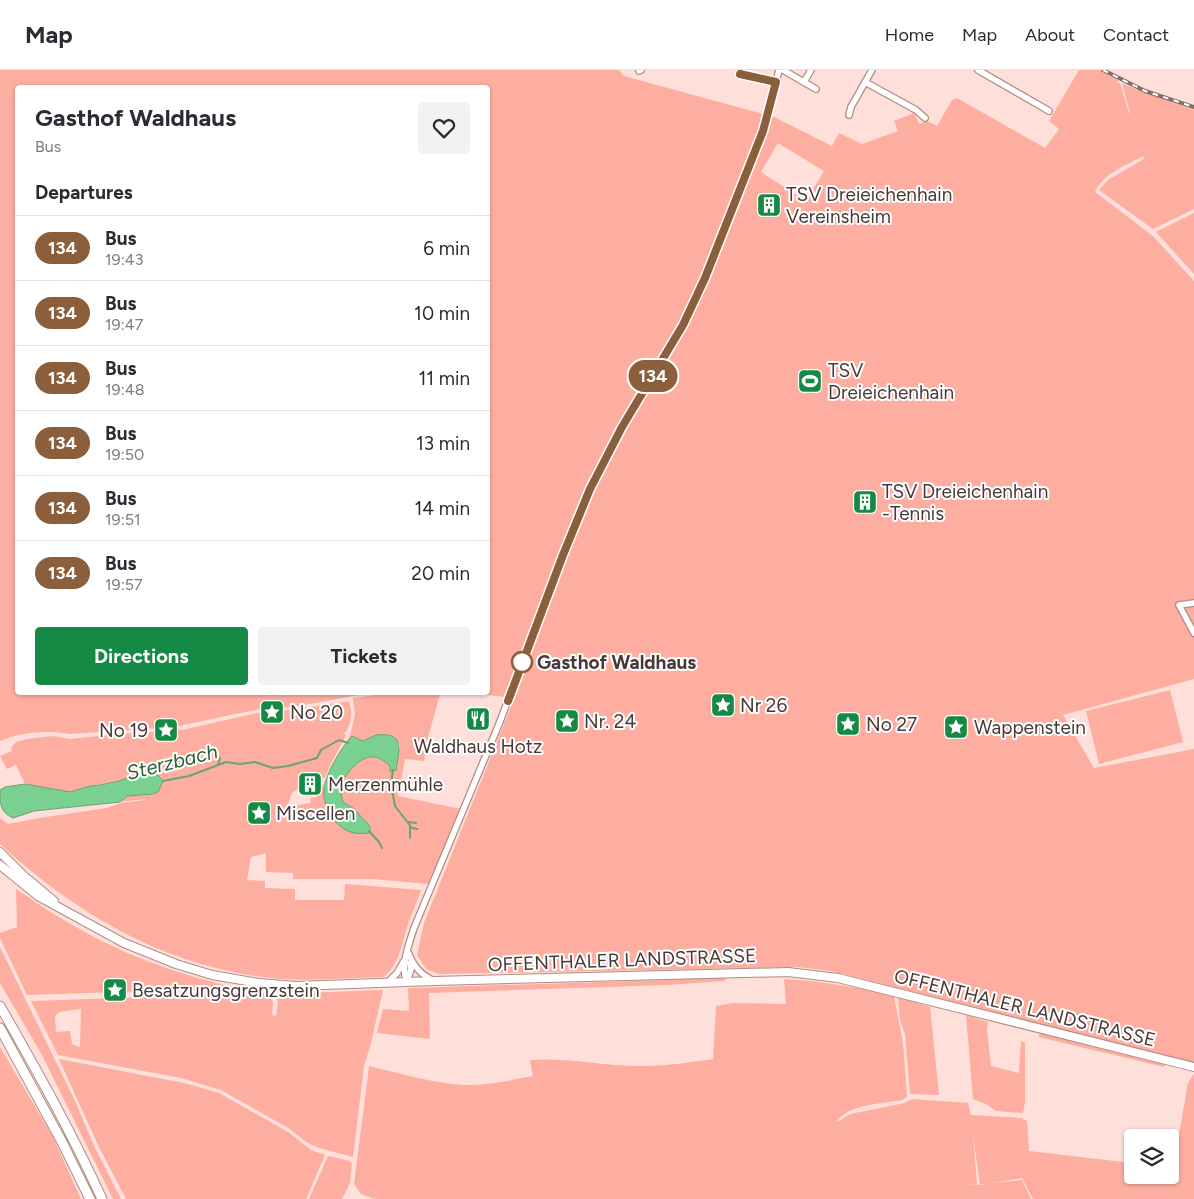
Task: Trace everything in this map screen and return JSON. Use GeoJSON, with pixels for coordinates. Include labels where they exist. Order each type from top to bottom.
{"type":"FeatureCollection","features":[{"type":"Feature","properties":{"kind":"highway"},"geometry":{"type":"LineString","coordinates":[[0,1006],[50,1095],[102,1199]]}},
{"type":"Feature","properties":{"kind":"highway"},"geometry":{"type":"LineString","coordinates":[[0,1028],[47,1112],[90,1199]]}},
{"type":"Feature","properties":{"kind":"main road","name":"OFFENTHALER LANDSTRASSE"},"geometry":{"type":"LineString","coordinates":[[0,852],[24,876],[61,907]]}},
{"type":"Feature","properties":{"kind":"main road","name":"OFFENTHALER LANDSTRASSE"},"geometry":{"type":"LineString","coordinates":[[1,867],[32,891],[124,943],[176,964],[212,975],[246,982],[284,986],[808,973],[838,978],[1191,1066]]}},
{"type":"Feature","properties":{"kind":"street"},"geometry":{"type":"LineString","coordinates":[[387,983],[397,973],[408,952],[414,928],[499,724],[590,489],[622,427],[683,325],[705,278],[763,131],[779,70]]}},
{"type":"Feature","properties":{"kind":"street"},"geometry":{"type":"LineString","coordinates":[[783,70],[816,89]]}},
{"type":"Feature","properties":{"kind":"street"},"geometry":{"type":"LineString","coordinates":[[804,82],[811,70]]}},
{"type":"Feature","properties":{"kind":"street"},"geometry":{"type":"LineString","coordinates":[[849,115],[851,107],[872,70]]}},
{"type":"Feature","properties":{"kind":"street"},"geometry":{"type":"LineString","coordinates":[[978,70],[1049,111]]}},
{"type":"Feature","properties":{"kind":"street"},"geometry":{"type":"LineString","coordinates":[[740,74],[776,82]]}},
{"type":"Feature","properties":{"kind":"street"},"geometry":{"type":"LineString","coordinates":[[865,82],[916,110],[925,118]]}},
{"type":"Feature","properties":{"kind":"street"},"geometry":{"type":"LineString","coordinates":[[1194,602],[1179,605],[1194,633]]}},
{"type":"Feature","properties":{"kind":"street"},"geometry":{"type":"LineString","coordinates":[[408,952],[415,968],[424,976],[434,981]]}},
{"type":"Feature","properties":{"kind":"street"},"geometry":{"type":"LineString","coordinates":[[408,952],[411,969],[408,982]]}},
{"type":"Feature","properties":{"kind":"shaded area"},"geometry":{"type":"Polygon","coordinates":[[[0,70],[619,70],[624,76],[774,117],[832,146],[839,133],[862,144],[898,131],[894,121],[914,113],[919,124],[927,121],[937,126],[952,100],[957,98],[1045,148],[1059,129],[1049,121],[1079,70],[1100,70],[1118,80],[1117,82],[1120,83],[1129,113],[1122,84],[1194,110],[1194,209],[1153,229],[1099,190],[1108,180],[1144,159],[1143,156],[1109,175],[1095,192],[1153,236],[1194,281],[1194,679],[1063,715],[1094,768],[1194,749],[1194,1063],[831,971],[798,967],[439,974],[426,969],[417,955],[424,923],[512,704],[504,697],[487,695],[490,695],[490,85],[15,85],[15,695],[359,695],[293,707],[260,709],[174,727],[69,734],[51,732],[17,736],[0,741],[0,70]],[[778,143],[761,172],[806,201],[824,171],[778,143]]]}},
{"type":"Feature","properties":{"kind":"shaded area"},"geometry":{"type":"Polygon","coordinates":[[[1124,79],[1154,92],[1194,105],[1194,110],[1122,84],[1124,79]]]}},
{"type":"Feature","properties":{"kind":"shaded area"},"geometry":{"type":"Polygon","coordinates":[[[1194,213],[1194,274],[1156,232],[1194,213]]]}},
{"type":"Feature","properties":{"kind":"shaded area"},"geometry":{"type":"Polygon","coordinates":[[[1170,690],[1183,742],[1099,764],[1086,711],[1170,690]]]}},
{"type":"Feature","properties":{"kind":"shaded area"},"geometry":{"type":"Polygon","coordinates":[[[376,695],[440,695],[426,745],[424,761],[405,759],[398,796],[461,809],[428,884],[373,879],[293,879],[293,873],[266,872],[266,853],[251,857],[247,880],[265,881],[265,888],[295,889],[295,900],[344,900],[345,884],[421,890],[397,959],[384,977],[320,980],[281,979],[241,974],[165,952],[129,936],[62,895],[0,844],[0,818],[8,824],[146,800],[120,802],[126,796],[158,792],[163,781],[161,776],[137,774],[119,781],[70,792],[25,784],[16,765],[7,769],[0,756],[12,751],[11,748],[16,742],[52,736],[69,739],[182,730],[262,712],[291,710],[349,701],[351,714],[350,722],[344,734],[346,735],[325,778],[316,776],[300,784],[299,788],[292,793],[287,807],[311,803],[310,798],[317,797],[324,784],[326,806],[342,827],[354,833],[370,833],[352,808],[343,802],[341,787],[343,781],[345,776],[365,757],[382,760],[396,770],[400,744],[390,735],[376,735],[363,741],[352,736],[349,739],[355,715],[353,698],[376,695]]]}},
{"type":"Feature","properties":{"kind":"shaded area"},"geometry":{"type":"Polygon","coordinates":[[[376,735],[392,736],[396,739],[399,749],[396,770],[390,772],[390,766],[384,761],[373,757],[368,758],[358,763],[341,783],[340,788],[343,802],[353,808],[370,826],[370,833],[354,833],[346,830],[333,819],[326,804],[324,788],[333,764],[349,739],[352,736],[363,741],[376,735]]]}},
{"type":"Feature","properties":{"kind":"shaded area"},"geometry":{"type":"Polygon","coordinates":[[[137,774],[157,774],[163,781],[158,792],[127,796],[120,802],[34,811],[13,818],[5,813],[1,803],[0,790],[5,787],[25,784],[70,792],[119,781],[137,774]]]}},
{"type":"Feature","properties":{"kind":"shaded area"},"geometry":{"type":"Polygon","coordinates":[[[16,889],[74,926],[128,953],[200,979],[237,988],[27,995],[0,938],[0,933],[17,927],[16,889]]]}},
{"type":"Feature","properties":{"kind":"shaded area"},"geometry":{"type":"Polygon","coordinates":[[[0,947],[121,1199],[113,1199],[42,1055],[0,983],[0,947]]]}},
{"type":"Feature","properties":{"kind":"shaded area"},"geometry":{"type":"Polygon","coordinates":[[[725,978],[725,981],[667,985],[429,993],[430,1039],[377,1033],[383,1009],[409,1011],[408,988],[725,978]]]}},
{"type":"Feature","properties":{"kind":"shaded area"},"geometry":{"type":"Polygon","coordinates":[[[784,979],[839,985],[894,996],[903,1043],[907,1097],[902,1100],[857,1108],[842,1116],[836,1122],[850,1114],[905,1103],[912,1099],[968,1103],[971,1115],[1021,1118],[1027,1121],[1029,1151],[1124,1162],[1124,1184],[1179,1184],[1179,1134],[1188,1083],[1194,1074],[1194,1199],[1033,1199],[1022,1178],[991,1183],[1022,1180],[1031,1199],[375,1199],[361,1194],[354,1184],[369,1066],[428,1080],[452,1084],[481,1085],[533,1076],[530,1060],[545,1059],[645,1066],[671,1065],[713,1059],[716,1006],[733,1003],[786,1004],[784,979]],[[973,1135],[977,1184],[963,1186],[980,1184],[973,1135]]]}},
{"type":"Feature","properties":{"kind":"shaded area"},"geometry":{"type":"Polygon","coordinates":[[[383,990],[364,1066],[353,1157],[319,1148],[306,1142],[290,1129],[221,1090],[181,1078],[58,1055],[31,1001],[262,993],[270,995],[273,1003],[272,1015],[276,1016],[278,1003],[276,994],[383,990]],[[81,1009],[59,1012],[55,1016],[56,1032],[70,1031],[72,1044],[80,1046],[81,1009]]]}},
{"type":"Feature","properties":{"kind":"shaded area"},"geometry":{"type":"Polygon","coordinates":[[[898,997],[930,1007],[939,1095],[910,1094],[905,1034],[900,1020],[898,997]]]}},
{"type":"Feature","properties":{"kind":"shaded area"},"geometry":{"type":"Polygon","coordinates":[[[966,1015],[988,1022],[987,1030],[991,1066],[1019,1073],[1021,1041],[1025,1043],[1025,1102],[1023,1113],[996,1111],[986,1104],[973,1099],[966,1015]]]}},
{"type":"Feature","properties":{"kind":"shaded area"},"geometry":{"type":"Polygon","coordinates":[[[1040,1032],[1165,1062],[1164,1067],[1039,1037],[1040,1032]]]}},
{"type":"Feature","properties":{"kind":"shaded area"},"geometry":{"type":"Polygon","coordinates":[[[0,1047],[53,1137],[81,1199],[0,1199],[0,1047]]]}},
{"type":"Feature","properties":{"kind":"shaded area"},"geometry":{"type":"Polygon","coordinates":[[[59,1059],[184,1083],[219,1093],[288,1132],[311,1150],[325,1155],[306,1199],[126,1199],[99,1147],[59,1059]]]}},
{"type":"Feature","properties":{"kind":"shaded area"},"geometry":{"type":"Polygon","coordinates":[[[328,1156],[350,1161],[352,1164],[350,1183],[342,1199],[309,1199],[328,1156]]]}},
{"type":"Feature","properties":{"kind":"waterway","name":"Sterzbach"},"geometry":{"type":"LineString","coordinates":[[163,781],[189,776],[226,762],[240,764],[255,762],[273,768],[288,766],[317,758],[321,750],[339,740],[348,743]]}},
{"type":"Feature","properties":{"kind":"waterway","name":"Sterzbach"},"geometry":{"type":"LineString","coordinates":[[218,765],[220,758]]}},
{"type":"Feature","properties":{"kind":"waterway"},"geometry":{"type":"LineString","coordinates":[[393,770],[391,784],[395,806],[412,828],[417,829]]}},
{"type":"Feature","properties":{"kind":"waterway"},"geometry":{"type":"LineString","coordinates":[[408,822],[416,823]]}},
{"type":"Feature","properties":{"kind":"waterway"},"geometry":{"type":"LineString","coordinates":[[410,826],[410,838]]}},
{"type":"Feature","properties":{"kind":"waterway"},"geometry":{"type":"LineString","coordinates":[[369,831],[382,848]]}},
{"type":"Feature","properties":{"kind":"railway"},"geometry":{"type":"LineString","coordinates":[[1103,70],[1145,91],[1194,107]]}},
{"type":"Feature","properties":{"kind":"bus line","name":"134"},"geometry":{"type":"LineString","coordinates":[[508,701],[590,489],[622,427],[683,325],[705,278],[763,131],[776,82],[740,74]]}},
{"type":"Feature","properties":{"kind":"place","name":"TSV Dreieichenhain Vereinsheim"},"geometry":{"type":"Point","coordinates":[769,205]}},
{"type":"Feature","properties":{"kind":"place","name":"TSV Dreieichenhain"},"geometry":{"type":"Point","coordinates":[810,381]}},
{"type":"Feature","properties":{"kind":"place","name":"TSV Dreieichenhain -Tennis"},"geometry":{"type":"Point","coordinates":[865,502]}},
{"type":"Feature","properties":{"kind":"place","name":"Gasthof Waldhaus"},"geometry":{"type":"Point","coordinates":[522,662]}},
{"type":"Feature","properties":{"kind":"place","name":"Nr 26"},"geometry":{"type":"Point","coordinates":[723,705]}},
{"type":"Feature","properties":{"kind":"place","name":"No 20"},"geometry":{"type":"Point","coordinates":[272,712]}},
{"type":"Feature","properties":{"kind":"place","name":"Waldhaus Hotz"},"geometry":{"type":"Point","coordinates":[478,719]}},
{"type":"Feature","properties":{"kind":"place","name":"Nr. 24"},"geometry":{"type":"Point","coordinates":[567,721]}},
{"type":"Feature","properties":{"kind":"place","name":"No 27"},"geometry":{"type":"Point","coordinates":[848,724]}},
{"type":"Feature","properties":{"kind":"place","name":"Wappenstein"},"geometry":{"type":"Point","coordinates":[956,727]}},
{"type":"Feature","properties":{"kind":"place","name":"No 19"},"geometry":{"type":"Point","coordinates":[166,730]}},
{"type":"Feature","properties":{"kind":"place","name":"Merzenmühle"},"geometry":{"type":"Point","coordinates":[310,784]}},
{"type":"Feature","properties":{"kind":"place","name":"Miscellen"},"geometry":{"type":"Point","coordinates":[259,813]}},
{"type":"Feature","properties":{"kind":"place","name":"Besatzungsgrenzstein"},"geometry":{"type":"Point","coordinates":[115,990]}}]}
